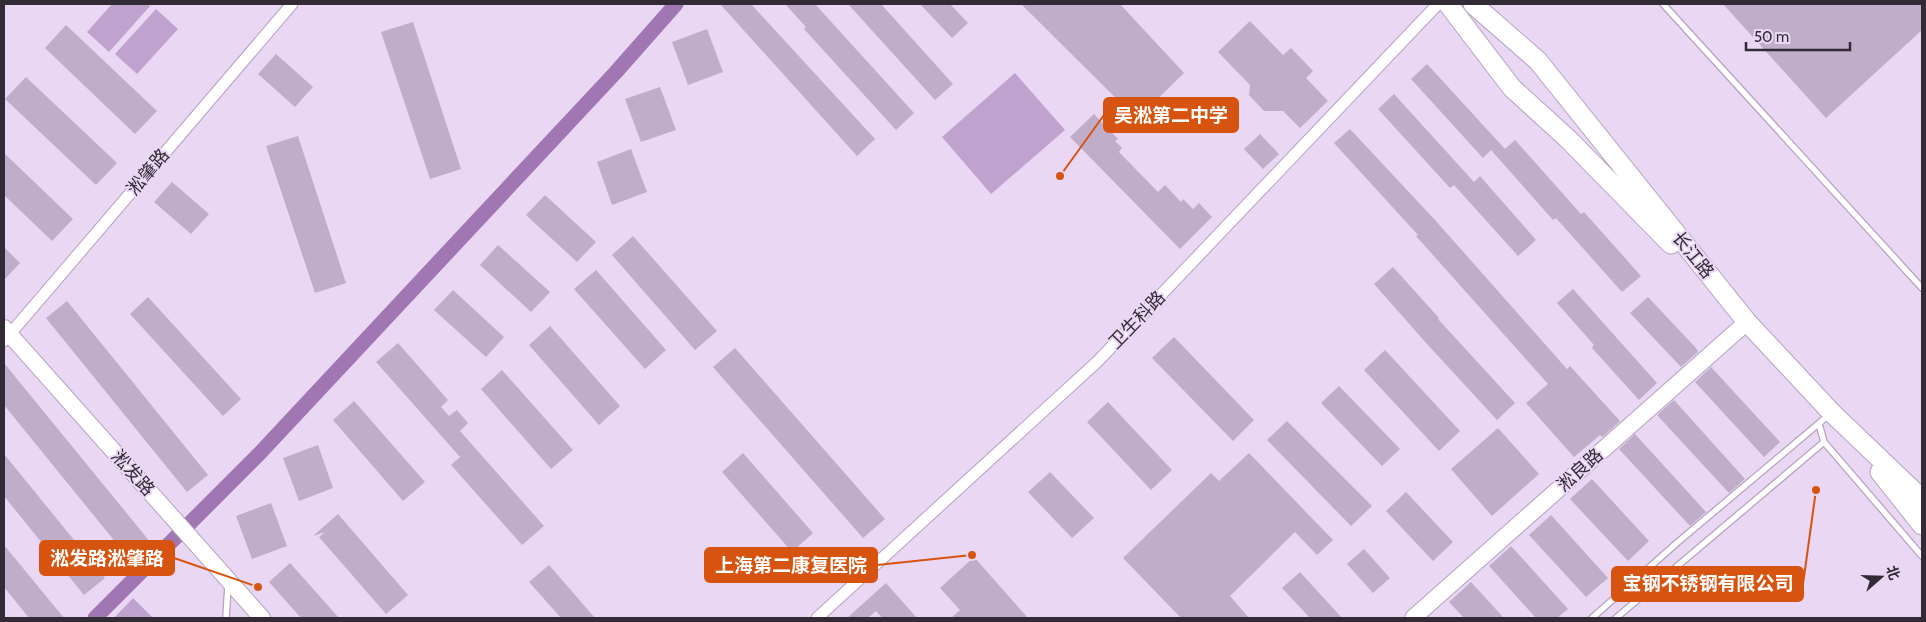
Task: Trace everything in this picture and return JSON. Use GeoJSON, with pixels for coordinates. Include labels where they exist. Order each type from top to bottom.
{"type":"FeatureCollection","features":[{"type":"Feature","properties":{"kind":"main road"},"geometry":{"type":"LineString","coordinates":[[1448,4],[1512,88],[1568,139],[1746,322]]}},
{"type":"Feature","properties":{"kind":"main road","name":"长江路"},"geometry":{"type":"LineString","coordinates":[[1473,4],[1538,61],[1746,322],[1826,418],[1922,499]]}},
{"type":"Feature","properties":{"kind":"main road"},"geometry":{"type":"LineString","coordinates":[[1826,418],[1922,525]]}},
{"type":"Feature","properties":{"kind":"street","name":"淞肇路"},"geometry":{"type":"LineString","coordinates":[[6,334],[292,4]]}},
{"type":"Feature","properties":{"kind":"street","name":"卫生科路"},"geometry":{"type":"LineString","coordinates":[[817,618],[1098,361],[1438,4]]}},
{"type":"Feature","properties":{"kind":"street","name":"淞良路"},"geometry":{"type":"LineString","coordinates":[[1413,618],[1746,322]]}},
{"type":"Feature","properties":{"kind":"street","name":"淞发路"},"geometry":{"type":"LineString","coordinates":[[6,334],[262,618]]}},
{"type":"Feature","properties":{"kind":"lane"},"geometry":{"type":"LineString","coordinates":[[1663,4],[1922,288]]}},
{"type":"Feature","properties":{"kind":"lane"},"geometry":{"type":"LineString","coordinates":[[1616,618],[1824,442],[1826,418]]}},
{"type":"Feature","properties":{"kind":"lane"},"geometry":{"type":"LineString","coordinates":[[1592,618],[1826,418]]}},
{"type":"Feature","properties":{"kind":"lane"},"geometry":{"type":"LineString","coordinates":[[1824,442],[1922,556]]}},
{"type":"Feature","properties":{"kind":"lane"},"geometry":{"type":"LineString","coordinates":[[226,618],[228,580]]}},
{"type":"Feature","properties":{"kind":"shaded area"},"geometry":{"type":"Polygon","coordinates":[[[112,4],[147,4],[150,6],[109,52],[87,32],[112,4]]]}},
{"type":"Feature","properties":{"kind":"shaded area"},"geometry":{"type":"Polygon","coordinates":[[[156,9],[178,29],[137,74],[115,54],[156,9]]]}},
{"type":"Feature","properties":{"kind":"shaded area"},"geometry":{"type":"Polygon","coordinates":[[[1015,73],[1065,130],[991,194],[942,137],[1015,73]]]}},
{"type":"Feature","properties":{"kind":"shaded area"},"geometry":{"type":"Polygon","coordinates":[[[133,598],[153,618],[114,618],[133,598]]]}},
{"type":"Feature","properties":{"kind":"building"},"geometry":{"type":"Polygon","coordinates":[[[720,4],[751,4],[875,139],[857,156],[720,4]]]}},
{"type":"Feature","properties":{"kind":"building"},"geometry":{"type":"Polygon","coordinates":[[[785,4],[815,4],[914,113],[896,130],[804,29],[806,27],[785,4]]]}},
{"type":"Feature","properties":{"kind":"building"},"geometry":{"type":"Polygon","coordinates":[[[848,4],[881,4],[953,84],[935,100],[848,4]]]}},
{"type":"Feature","properties":{"kind":"building"},"geometry":{"type":"Polygon","coordinates":[[[920,4],[950,4],[968,23],[952,38],[920,4]]]}},
{"type":"Feature","properties":{"kind":"building"},"geometry":{"type":"Polygon","coordinates":[[[1021,4],[1120,4],[1184,73],[1137,119],[1021,4]]]}},
{"type":"Feature","properties":{"kind":"building"},"geometry":{"type":"Polygon","coordinates":[[[1723,4],[1922,4],[1922,30],[1826,118],[1723,4]]]}},
{"type":"Feature","properties":{"kind":"building"},"geometry":{"type":"Polygon","coordinates":[[[1250,21],[1283,55],[1291,48],[1313,71],[1306,78],[1328,101],[1300,128],[1283,111],[1264,111],[1249,95],[1250,85],[1218,52],[1250,21]]]}},
{"type":"Feature","properties":{"kind":"building"},"geometry":{"type":"Polygon","coordinates":[[[413,22],[461,169],[430,179],[381,32],[413,22]]]}},
{"type":"Feature","properties":{"kind":"building"},"geometry":{"type":"Polygon","coordinates":[[[66,25],[157,111],[135,134],[45,48],[66,25]]]}},
{"type":"Feature","properties":{"kind":"building"},"geometry":{"type":"Polygon","coordinates":[[[707,29],[723,72],[688,85],[672,42],[707,29]]]}},
{"type":"Feature","properties":{"kind":"building"},"geometry":{"type":"Polygon","coordinates":[[[276,54],[313,87],[295,107],[258,74],[276,54]]]}},
{"type":"Feature","properties":{"kind":"building"},"geometry":{"type":"Polygon","coordinates":[[[1427,64],[1505,149],[1515,140],[1581,214],[1584,212],[1641,276],[1622,292],[1556,218],[1553,220],[1491,150],[1483,158],[1411,79],[1427,64]]]}},
{"type":"Feature","properties":{"kind":"building"},"geometry":{"type":"Polygon","coordinates":[[[26,77],[117,163],[96,185],[5,99],[26,77]]]}},
{"type":"Feature","properties":{"kind":"building"},"geometry":{"type":"Polygon","coordinates":[[[660,87],[676,130],[641,142],[625,99],[660,87]]]}},
{"type":"Feature","properties":{"kind":"building"},"geometry":{"type":"Polygon","coordinates":[[[1394,94],[1474,182],[1480,176],[1536,240],[1518,256],[1454,185],[1450,188],[1378,109],[1394,94]]]}},
{"type":"Feature","properties":{"kind":"building"},"geometry":{"type":"Polygon","coordinates":[[[1094,114],[1118,139],[1115,141],[1122,148],[1119,152],[1158,192],[1165,185],[1181,202],[1183,199],[1193,209],[1199,203],[1212,217],[1180,249],[1070,137],[1094,114]]]}},
{"type":"Feature","properties":{"kind":"building"},"geometry":{"type":"Polygon","coordinates":[[[1350,129],[1435,220],[1567,369],[1570,366],[1620,421],[1606,434],[1602,437],[1600,435],[1574,457],[1526,403],[1548,384],[1416,236],[1418,235],[1334,143],[1350,129]]]}},
{"type":"Feature","properties":{"kind":"building"},"geometry":{"type":"Polygon","coordinates":[[[1260,134],[1279,154],[1263,169],[1244,149],[1260,134]]]}},
{"type":"Feature","properties":{"kind":"building"},"geometry":{"type":"Polygon","coordinates":[[[298,136],[346,283],[315,293],[266,146],[298,136]]]}},
{"type":"Feature","properties":{"kind":"building"},"geometry":{"type":"Polygon","coordinates":[[[631,149],[647,192],[612,205],[597,162],[631,149]]]}},
{"type":"Feature","properties":{"kind":"building"},"geometry":{"type":"Polygon","coordinates":[[[4,153],[73,219],[52,241],[4,195],[4,153]]]}},
{"type":"Feature","properties":{"kind":"building"},"geometry":{"type":"Polygon","coordinates":[[[172,182],[209,214],[191,234],[154,202],[172,182]]]}},
{"type":"Feature","properties":{"kind":"building"},"geometry":{"type":"Polygon","coordinates":[[[545,195],[596,242],[577,262],[526,215],[545,195]]]}},
{"type":"Feature","properties":{"kind":"building"},"geometry":{"type":"Polygon","coordinates":[[[633,236],[717,331],[695,350],[612,255],[633,236]]]}},
{"type":"Feature","properties":{"kind":"building"},"geometry":{"type":"Polygon","coordinates":[[[498,245],[550,292],[531,312],[480,265],[498,245]]]}},
{"type":"Feature","properties":{"kind":"building"},"geometry":{"type":"Polygon","coordinates":[[[4,247],[20,263],[4,280],[4,247]]]}},
{"type":"Feature","properties":{"kind":"building"},"geometry":{"type":"Polygon","coordinates":[[[1393,267],[1515,403],[1497,420],[1374,284],[1393,267]]]}},
{"type":"Feature","properties":{"kind":"building"},"geometry":{"type":"Polygon","coordinates":[[[596,270],[666,350],[645,369],[574,289],[596,270]]]}},
{"type":"Feature","properties":{"kind":"building"},"geometry":{"type":"Polygon","coordinates":[[[1573,289],[1657,383],[1639,400],[1592,348],[1594,345],[1557,303],[1573,289]]]}},
{"type":"Feature","properties":{"kind":"building"},"geometry":{"type":"Polygon","coordinates":[[[453,290],[504,337],[486,357],[434,310],[453,290]]]}},
{"type":"Feature","properties":{"kind":"building"},"geometry":{"type":"Polygon","coordinates":[[[148,297],[241,399],[223,416],[130,314],[148,297]]]}},
{"type":"Feature","properties":{"kind":"building"},"geometry":{"type":"Polygon","coordinates":[[[1648,297],[1698,352],[1681,367],[1630,313],[1648,297]]]}},
{"type":"Feature","properties":{"kind":"building"},"geometry":{"type":"Polygon","coordinates":[[[67,301],[208,475],[187,492],[46,318],[67,301]]]}},
{"type":"Feature","properties":{"kind":"building"},"geometry":{"type":"Polygon","coordinates":[[[550,326],[620,406],[599,425],[529,345],[550,326]]]}},
{"type":"Feature","properties":{"kind":"building"},"geometry":{"type":"Polygon","coordinates":[[[1174,337],[1254,420],[1233,441],[1152,358],[1174,337]]]}},
{"type":"Feature","properties":{"kind":"building"},"geometry":{"type":"Polygon","coordinates":[[[398,343],[448,400],[441,407],[449,416],[457,410],[468,423],[460,431],[544,526],[522,545],[451,465],[460,457],[376,362],[398,343]]]}},
{"type":"Feature","properties":{"kind":"building"},"geometry":{"type":"Polygon","coordinates":[[[735,348],[885,519],[863,538],[713,367],[735,348]]]}},
{"type":"Feature","properties":{"kind":"building"},"geometry":{"type":"Polygon","coordinates":[[[1385,350],[1460,431],[1439,451],[1364,370],[1385,350]]]}},
{"type":"Feature","properties":{"kind":"building"},"geometry":{"type":"Polygon","coordinates":[[[4,363],[151,543],[130,560],[4,405],[4,363]]]}},
{"type":"Feature","properties":{"kind":"building"},"geometry":{"type":"Polygon","coordinates":[[[1711,367],[1780,442],[1764,457],[1695,382],[1711,367]]]}},
{"type":"Feature","properties":{"kind":"building"},"geometry":{"type":"Polygon","coordinates":[[[502,370],[573,450],[551,469],[481,389],[502,370]]]}},
{"type":"Feature","properties":{"kind":"building"},"geometry":{"type":"Polygon","coordinates":[[[1339,386],[1400,449],[1382,466],[1321,403],[1339,386]]]}},
{"type":"Feature","properties":{"kind":"building"},"geometry":{"type":"Polygon","coordinates":[[[1674,400],[1745,479],[1729,493],[1657,415],[1674,400]]]}},
{"type":"Feature","properties":{"kind":"building"},"geometry":{"type":"Polygon","coordinates":[[[354,401],[425,482],[403,501],[333,420],[354,401]]]}},
{"type":"Feature","properties":{"kind":"building"},"geometry":{"type":"Polygon","coordinates":[[[1108,402],[1172,470],[1151,490],[1087,422],[1108,402]]]}},
{"type":"Feature","properties":{"kind":"building"},"geometry":{"type":"Polygon","coordinates":[[[1287,421],[1372,506],[1351,526],[1267,440],[1287,421]]]}},
{"type":"Feature","properties":{"kind":"building"},"geometry":{"type":"Polygon","coordinates":[[[1498,428],[1539,474],[1492,516],[1451,469],[1498,428]]]}},
{"type":"Feature","properties":{"kind":"building"},"geometry":{"type":"Polygon","coordinates":[[[1635,434],[1706,512],[1690,526],[1619,449],[1635,434]]]}},
{"type":"Feature","properties":{"kind":"building"},"geometry":{"type":"Polygon","coordinates":[[[318,445],[333,488],[299,501],[283,458],[318,445]]]}},
{"type":"Feature","properties":{"kind":"building"},"geometry":{"type":"Polygon","coordinates":[[[743,453],[813,533],[792,552],[722,472],[743,453]]]}},
{"type":"Feature","properties":{"kind":"building"},"geometry":{"type":"Polygon","coordinates":[[[1249,453],[1333,540],[1317,555],[1295,532],[1230,596],[1249,618],[1181,618],[1123,558],[1211,473],[1219,481],[1249,453]]]}},
{"type":"Feature","properties":{"kind":"building"},"geometry":{"type":"Polygon","coordinates":[[[4,454],[105,578],[84,595],[4,496],[4,454]]]}},
{"type":"Feature","properties":{"kind":"building"},"geometry":{"type":"Polygon","coordinates":[[[1050,472],[1094,518],[1072,538],[1028,492],[1050,472]]]}},
{"type":"Feature","properties":{"kind":"building"},"geometry":{"type":"Polygon","coordinates":[[[1592,479],[1649,541],[1628,561],[1570,499],[1592,479]]]}},
{"type":"Feature","properties":{"kind":"building"},"geometry":{"type":"Polygon","coordinates":[[[1406,492],[1453,542],[1433,561],[1386,511],[1406,492]]]}},
{"type":"Feature","properties":{"kind":"building"},"geometry":{"type":"Polygon","coordinates":[[[271,503],[287,546],[252,559],[236,516],[271,503]]]}},
{"type":"Feature","properties":{"kind":"building"},"geometry":{"type":"Polygon","coordinates":[[[338,514],[408,595],[386,614],[319,537],[325,532],[313,536],[338,514]]]}},
{"type":"Feature","properties":{"kind":"building"},"geometry":{"type":"Polygon","coordinates":[[[1551,515],[1608,578],[1586,597],[1529,535],[1551,515]]]}},
{"type":"Feature","properties":{"kind":"building"},"geometry":{"type":"Polygon","coordinates":[[[4,545],[64,618],[29,618],[4,587],[4,545]]]}},
{"type":"Feature","properties":{"kind":"building"},"geometry":{"type":"Polygon","coordinates":[[[1511,546],[1568,609],[1557,618],[1536,618],[1489,566],[1511,546]]]}},
{"type":"Feature","properties":{"kind":"building"},"geometry":{"type":"Polygon","coordinates":[[[1364,549],[1390,578],[1373,593],[1347,564],[1364,549]]]}},
{"type":"Feature","properties":{"kind":"building"},"geometry":{"type":"Polygon","coordinates":[[[974,557],[1028,618],[951,618],[960,610],[940,588],[974,557]]]}},
{"type":"Feature","properties":{"kind":"building"},"geometry":{"type":"Polygon","coordinates":[[[290,563],[339,618],[301,618],[269,582],[290,563]]]}},
{"type":"Feature","properties":{"kind":"building"},"geometry":{"type":"Polygon","coordinates":[[[549,565],[595,618],[561,618],[529,582],[549,565]]]}},
{"type":"Feature","properties":{"kind":"building"},"geometry":{"type":"Polygon","coordinates":[[[1300,572],[1342,618],[1310,618],[1282,588],[1300,572]]]}},
{"type":"Feature","properties":{"kind":"building"},"geometry":{"type":"Polygon","coordinates":[[[1471,582],[1504,618],[1464,618],[1449,602],[1471,582]]]}},
{"type":"Feature","properties":{"kind":"building"},"geometry":{"type":"Polygon","coordinates":[[[886,583],[917,618],[882,618],[876,611],[868,618],[847,618],[886,583]]]}},
{"type":"Feature","properties":{"kind":"waterway"},"geometry":{"type":"LineString","coordinates":[[95,618],[260,453],[616,72],[676,4]]}},
{"type":"Feature","properties":{"kind":"place","name":"吴淞第二中学"},"geometry":{"type":"Point","coordinates":[1060,176]}},
{"type":"Feature","properties":{"kind":"place","name":"宝钢不锈钢有限公司"},"geometry":{"type":"Point","coordinates":[1816,490]}},
{"type":"Feature","properties":{"kind":"place","name":"上海第二康复医院"},"geometry":{"type":"Point","coordinates":[972,555]}},
{"type":"Feature","properties":{"kind":"place","name":"淞发路淞肇路"},"geometry":{"type":"Point","coordinates":[258,587]}}]}
